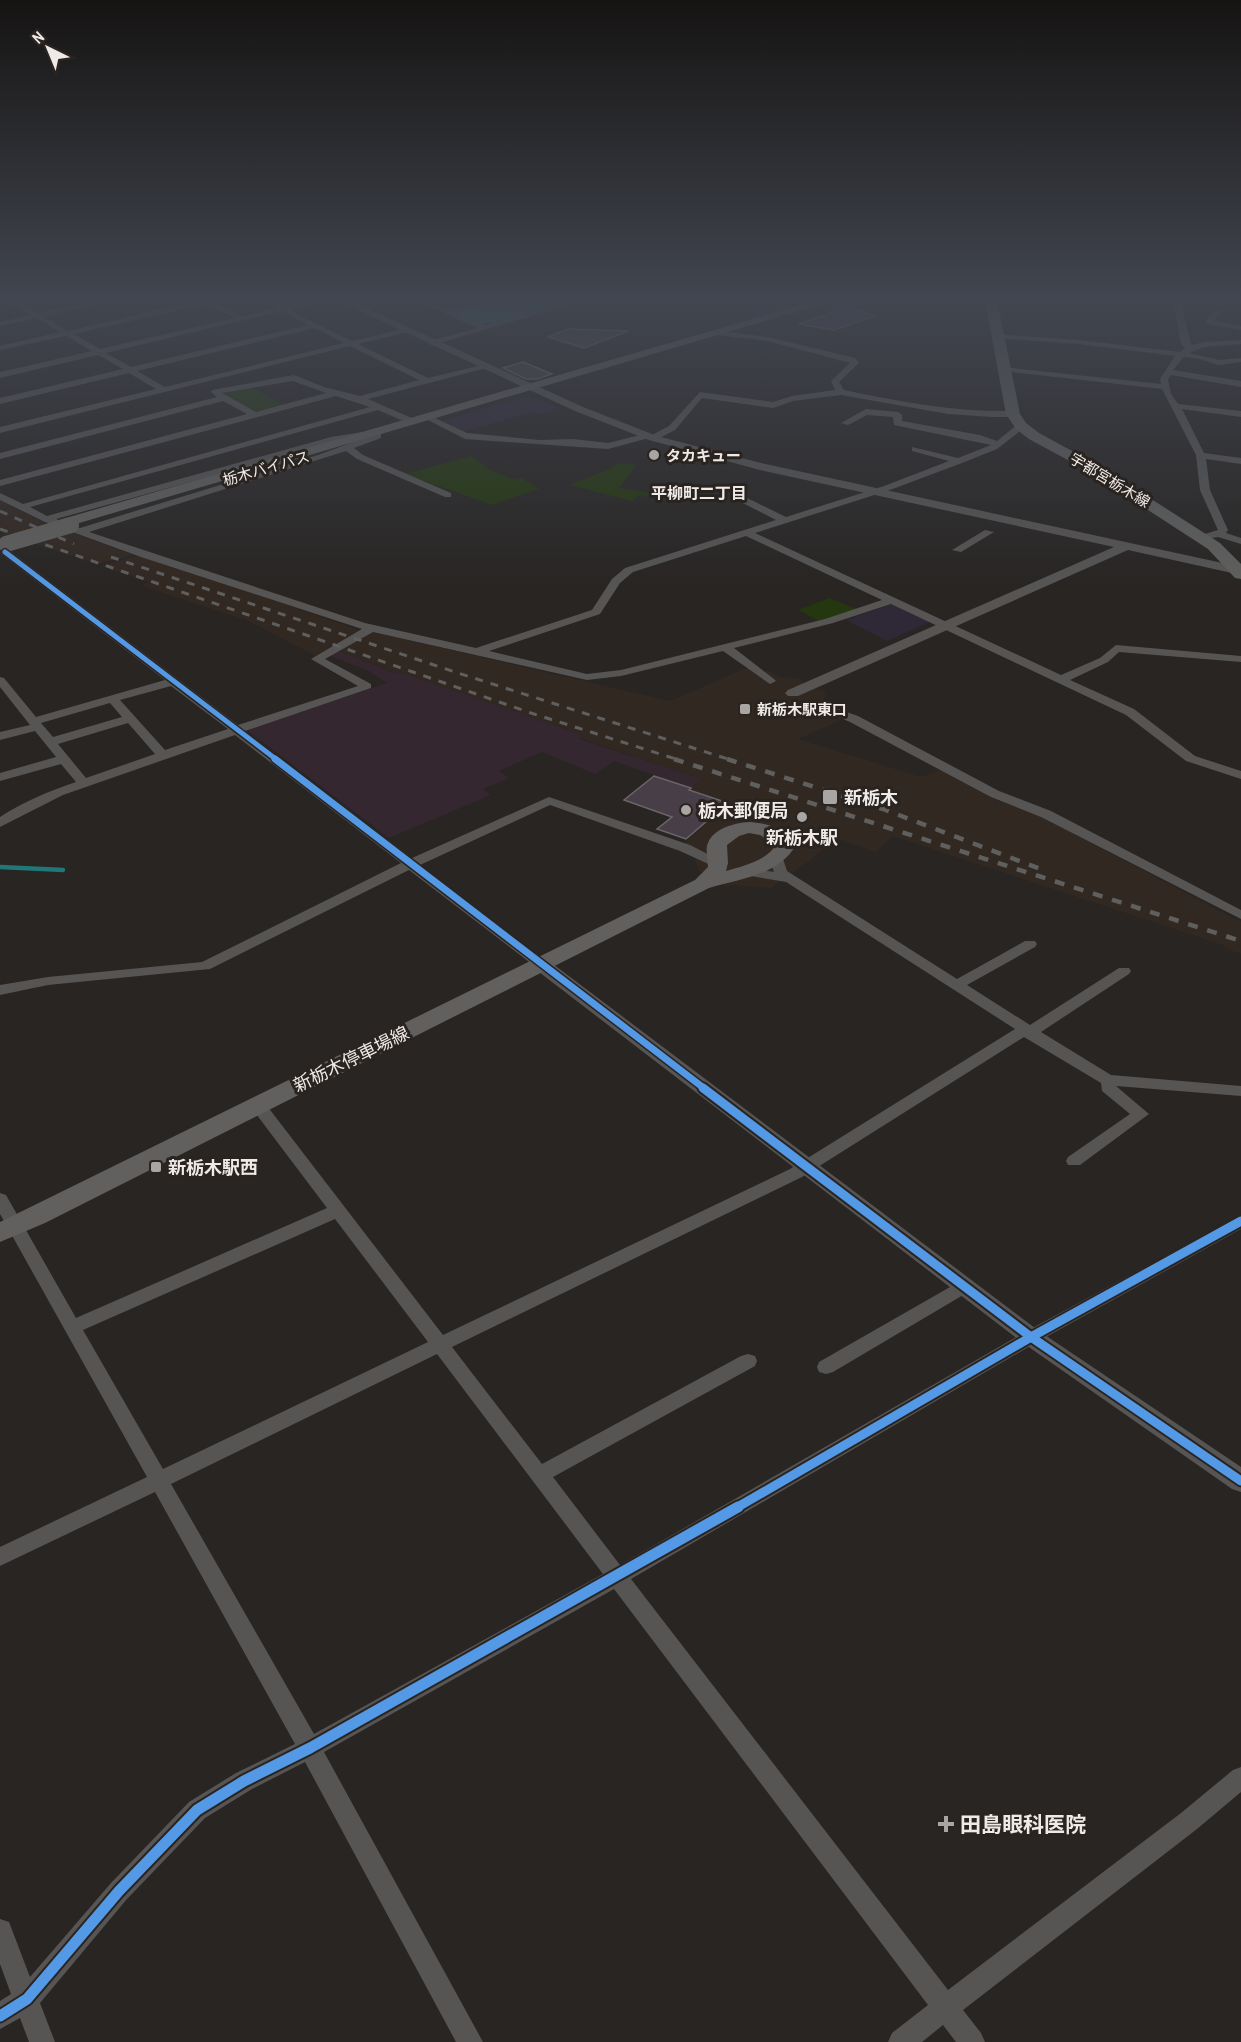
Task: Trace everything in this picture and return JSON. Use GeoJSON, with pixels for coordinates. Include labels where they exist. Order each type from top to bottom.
{"type":"FeatureCollection","features":[{"type":"Feature","properties":{"kind":"main road","name":"栃木バイパス"},"geometry":{"type":"LineString","coordinates":[[2,546],[498,395]]}},
{"type":"Feature","properties":{"kind":"main road","name":"栃木バイパス"},"geometry":{"type":"LineString","coordinates":[[371,435],[516,395]]}},
{"type":"Feature","properties":{"kind":"main road"},"geometry":{"type":"LineString","coordinates":[[1011,395],[1017,420]]}},
{"type":"Feature","properties":{"kind":"main road","name":"宇都宮栃木線"},"geometry":{"type":"LineString","coordinates":[[1017,420],[1034,435],[1093,468],[1200,537],[1226,556],[1240,572]]}},
{"type":"Feature","properties":{"kind":"main road"},"geometry":{"type":"LineString","coordinates":[[740,827],[755,827],[784,840],[785,850],[776,859],[702,884],[715,873],[718,854],[731,831],[740,827]]}},
{"type":"Feature","properties":{"kind":"main road","name":"新栃木停車場線"},"geometry":{"type":"LineString","coordinates":[[8,1230],[702,884]]}},
{"type":"Feature","properties":{"kind":"street"},"geometry":{"type":"LineString","coordinates":[[0,401],[24,395]]}},
{"type":"Feature","properties":{"kind":"street"},"geometry":{"type":"LineString","coordinates":[[0,430],[142,395]]}},
{"type":"Feature","properties":{"kind":"street"},"geometry":{"type":"LineString","coordinates":[[220,395],[257,416]]}},
{"type":"Feature","properties":{"kind":"street"},"geometry":{"type":"LineString","coordinates":[[0,483],[182,442],[257,416],[328,395]]}},
{"type":"Feature","properties":{"kind":"street"},"geometry":{"type":"LineString","coordinates":[[345,395],[379,406],[411,421]]}},
{"type":"Feature","properties":{"kind":"street"},"geometry":{"type":"LineString","coordinates":[[360,399],[374,395]]}},
{"type":"Feature","properties":{"kind":"street"},"geometry":{"type":"LineString","coordinates":[[550,395],[650,437],[760,466],[1240,572]]}},
{"type":"Feature","properties":{"kind":"street"},"geometry":{"type":"LineString","coordinates":[[432,420],[465,436],[608,446],[650,437],[672,428],[699,395]]}},
{"type":"Feature","properties":{"kind":"street"},"geometry":{"type":"LineString","coordinates":[[709,395],[773,405],[792,399],[818,395]]}},
{"type":"Feature","properties":{"kind":"street"},"geometry":{"type":"LineString","coordinates":[[476,652],[596,612],[616,581],[626,571],[876,492],[959,461],[998,444],[1017,420],[861,395]]}},
{"type":"Feature","properties":{"kind":"street"},"geometry":{"type":"LineString","coordinates":[[1169,395],[1201,455],[1205,490],[1223,530],[1219,534]]}},
{"type":"Feature","properties":{"kind":"street"},"geometry":{"type":"LineString","coordinates":[[0,456],[225,398]]}},
{"type":"Feature","properties":{"kind":"street"},"geometry":{"type":"LineString","coordinates":[[21,507],[379,406]]}},
{"type":"Feature","properties":{"kind":"street"},"geometry":{"type":"LineString","coordinates":[[1175,406],[1241,414]]}},
{"type":"Feature","properties":{"kind":"street"},"geometry":{"type":"LineString","coordinates":[[845,423],[866,412],[898,415],[897,423],[980,438],[998,444]]}},
{"type":"Feature","properties":{"kind":"street"},"geometry":{"type":"LineString","coordinates":[[72,526],[348,448],[371,435]]}},
{"type":"Feature","properties":{"kind":"street"},"geometry":{"type":"LineString","coordinates":[[46,519],[334,439],[371,435]]}},
{"type":"Feature","properties":{"kind":"street"},"geometry":{"type":"LineString","coordinates":[[182,442],[227,469]]}},
{"type":"Feature","properties":{"kind":"street"},"geometry":{"type":"LineString","coordinates":[[348,448],[360,457],[448,495]]}},
{"type":"Feature","properties":{"kind":"street"},"geometry":{"type":"LineString","coordinates":[[915,449],[959,461]]}},
{"type":"Feature","properties":{"kind":"street"},"geometry":{"type":"LineString","coordinates":[[1201,455],[1241,461]]}},
{"type":"Feature","properties":{"kind":"street"},"geometry":{"type":"LineString","coordinates":[[0,496],[46,519],[72,526],[145,555],[370,629],[602,676],[829,621],[891,601]]}},
{"type":"Feature","properties":{"kind":"street"},"geometry":{"type":"LineString","coordinates":[[738,497],[784,520]]}},
{"type":"Feature","properties":{"kind":"street"},"geometry":{"type":"LineString","coordinates":[[957,550],[989,532]]}},
{"type":"Feature","properties":{"kind":"street"},"geometry":{"type":"LineString","coordinates":[[747,533],[1130,712],[1147,723],[1182,755],[1204,765],[1241,775]]}},
{"type":"Feature","properties":{"kind":"street"},"geometry":{"type":"LineString","coordinates":[[1200,537],[1219,534],[1241,541]]}},
{"type":"Feature","properties":{"kind":"street"},"geometry":{"type":"LineString","coordinates":[[2,546],[410,864],[1031,1337],[1241,1481]]}},
{"type":"Feature","properties":{"kind":"street"},"geometry":{"type":"LineString","coordinates":[[792,693],[1125,547]]}},
{"type":"Feature","properties":{"kind":"street"},"geometry":{"type":"LineString","coordinates":[[0,823],[31,805],[84,784],[237,729],[364,688],[367,686],[317,659],[370,629]]}},
{"type":"Feature","properties":{"kind":"street"},"geometry":{"type":"LineString","coordinates":[[724,646],[770,681]]}},
{"type":"Feature","properties":{"kind":"street"},"geometry":{"type":"LineString","coordinates":[[1060,680],[1104,660],[1116,648],[1241,659]]}},
{"type":"Feature","properties":{"kind":"street"},"geometry":{"type":"LineString","coordinates":[[0,680],[4,692],[35,724],[84,784]]}},
{"type":"Feature","properties":{"kind":"street"},"geometry":{"type":"LineString","coordinates":[[0,736],[175,681]]}},
{"type":"Feature","properties":{"kind":"street"},"geometry":{"type":"LineString","coordinates":[[113,699],[163,755]]}},
{"type":"Feature","properties":{"kind":"street"},"geometry":{"type":"LineString","coordinates":[[807,709],[838,713],[854,719],[995,794],[1046,814],[1241,915]]}},
{"type":"Feature","properties":{"kind":"street"},"geometry":{"type":"LineString","coordinates":[[50,742],[130,718]]}},
{"type":"Feature","properties":{"kind":"street"},"geometry":{"type":"LineString","coordinates":[[0,777],[64,759]]}},
{"type":"Feature","properties":{"kind":"street"},"geometry":{"type":"LineString","coordinates":[[0,990],[48,981],[205,966],[410,864],[549,801],[685,848],[718,854]]}},
{"type":"Feature","properties":{"kind":"street"},"geometry":{"type":"LineString","coordinates":[[776,859],[781,873],[1097,1075],[1109,1080],[1241,1091]]}},
{"type":"Feature","properties":{"kind":"street"},"geometry":{"type":"LineString","coordinates":[[745,871],[790,879]]}},
{"type":"Feature","properties":{"kind":"street"},"geometry":{"type":"LineString","coordinates":[[955,986],[1030,944]]}},
{"type":"Feature","properties":{"kind":"street"},"geometry":{"type":"LineString","coordinates":[[0,1557],[442,1346],[808,1167],[1124,971]]}},
{"type":"Feature","properties":{"kind":"street"},"geometry":{"type":"LineString","coordinates":[[1074,1161],[1142,1114],[1108,1087],[1109,1080]]}},
{"type":"Feature","properties":{"kind":"street"},"geometry":{"type":"LineString","coordinates":[[258,1106],[619,1576],[972,2042]]}},
{"type":"Feature","properties":{"kind":"street"},"geometry":{"type":"LineString","coordinates":[[0,1199],[8,1230],[73,1327],[310,1748],[470,2042]]}},
{"type":"Feature","properties":{"kind":"street"},"geometry":{"type":"LineString","coordinates":[[73,1327],[339,1210]]}},
{"type":"Feature","properties":{"kind":"street"},"geometry":{"type":"LineString","coordinates":[[0,2016],[27,1999],[119,1891],[197,1810],[244,1781],[310,1748],[619,1576],[1031,1337],[1241,1221]]}},
{"type":"Feature","properties":{"kind":"street"},"geometry":{"type":"LineString","coordinates":[[826,1367],[964,1286]]}},
{"type":"Feature","properties":{"kind":"street"},"geometry":{"type":"LineString","coordinates":[[541,1474],[748,1361]]}},
{"type":"Feature","properties":{"kind":"street"},"geometry":{"type":"LineString","coordinates":[[901,2042],[1189,1821],[1241,1778]]}},
{"type":"Feature","properties":{"kind":"street"},"geometry":{"type":"LineString","coordinates":[[0,1930],[42,2042]]}},
{"type":"Feature","properties":{"kind":"shaded area"},"geometry":{"type":"Polygon","coordinates":[[[523,397],[535,398],[559,408],[538,415],[533,412],[462,432],[439,422],[523,397]]]}},
{"type":"Feature","properties":{"kind":"shaded area"},"geometry":{"type":"Polygon","coordinates":[[[0,500],[45,523],[134,555],[97,564],[0,532],[0,500]]]}},
{"type":"Feature","properties":{"kind":"shaded area"},"geometry":{"type":"Polygon","coordinates":[[[138,556],[361,631],[316,656],[246,620],[142,586],[148,582],[101,566],[138,556]]]}},
{"type":"Feature","properties":{"kind":"shaded area"},"geometry":{"type":"Polygon","coordinates":[[[895,605],[930,622],[887,641],[846,620],[895,605]]]}},
{"type":"Feature","properties":{"kind":"shaded area"},"geometry":{"type":"Polygon","coordinates":[[[373,632],[670,701],[749,667],[755,671],[768,671],[780,677],[798,678],[814,689],[826,692],[824,700],[830,704],[827,705],[834,715],[846,718],[798,739],[921,777],[941,770],[997,800],[1038,815],[1241,922],[1241,954],[1225,948],[1226,946],[893,836],[876,852],[835,838],[813,858],[771,888],[732,885],[727,887],[699,871],[693,855],[684,844],[728,803],[689,790],[701,779],[580,738],[583,735],[399,672],[395,673],[337,650],[373,632]]]}},
{"type":"Feature","properties":{"kind":"shaded area"},"geometry":{"type":"Polygon","coordinates":[[[337,650],[394,673],[399,671],[583,735],[580,739],[702,779],[691,788],[614,761],[595,774],[542,752],[499,771],[509,778],[483,789],[491,795],[389,838],[248,731],[253,727],[387,683],[369,671],[328,655],[337,650]]]}},
{"type":"Feature","properties":{"kind":"green space"},"geometry":{"type":"Polygon","coordinates":[[[226,395],[266,395],[286,406],[255,412],[226,395]]]}},
{"type":"Feature","properties":{"kind":"green space"},"geometry":{"type":"Polygon","coordinates":[[[472,456],[490,470],[513,479],[522,478],[539,489],[492,505],[405,474],[472,456]]]}},
{"type":"Feature","properties":{"kind":"green space"},"geometry":{"type":"Polygon","coordinates":[[[618,463],[636,465],[619,488],[661,495],[659,499],[640,495],[632,501],[569,485],[610,469],[618,463]]]}},
{"type":"Feature","properties":{"kind":"green space"},"geometry":{"type":"Polygon","coordinates":[[[829,598],[859,610],[819,621],[798,610],[829,598]]]}},
{"type":"Feature","properties":{"kind":"building","name":"栃木郵便局"},"geometry":{"type":"Polygon","coordinates":[[[654,776],[728,803],[686,839],[657,829],[672,817],[624,800],[654,776]]]}},
{"type":"Feature","properties":{"kind":"waterway"},"geometry":{"type":"LineString","coordinates":[[0,867],[63,870]]}},
{"type":"Feature","properties":{"kind":"railway"},"geometry":{"type":"LineString","coordinates":[[0,511],[74,544]]}},
{"type":"Feature","properties":{"kind":"railway"},"geometry":{"type":"LineString","coordinates":[[0,529],[534,714],[679,760]]}},
{"type":"Feature","properties":{"kind":"railway"},"geometry":{"type":"LineString","coordinates":[[111,557],[458,673],[731,760]]}},
{"type":"Feature","properties":{"kind":"railway"},"geometry":{"type":"LineString","coordinates":[[674,759],[1241,941]]}},
{"type":"Feature","properties":{"kind":"railway"},"geometry":{"type":"LineString","coordinates":[[727,759],[883,809],[1043,870]]}},
{"type":"Feature","properties":{"kind":"cycle path"},"geometry":{"type":"LineString","coordinates":[[5,552],[482,920],[1031,1337],[1241,1481]]}},
{"type":"Feature","properties":{"kind":"cycle path"},"geometry":{"type":"LineString","coordinates":[[0,2016],[27,1999],[119,1891],[197,1810],[244,1781],[310,1748],[619,1576],[1031,1337],[1241,1221]]}},
{"type":"Feature","properties":{"kind":"place","name":"タカキュー"},"geometry":{"type":"Point","coordinates":[654,455]}},
{"type":"Feature","properties":{"kind":"place","name":"新栃木駅東口"},"geometry":{"type":"Point","coordinates":[745,709]}},
{"type":"Feature","properties":{"kind":"place","name":"新栃木"},"geometry":{"type":"Point","coordinates":[830,797]}},
{"type":"Feature","properties":{"kind":"place","name":"栃木郵便局"},"geometry":{"type":"Point","coordinates":[686,810]}},
{"type":"Feature","properties":{"kind":"place","name":"新栃木駅"},"geometry":{"type":"Point","coordinates":[802,817]}},
{"type":"Feature","properties":{"kind":"place","name":"新栃木駅西"},"geometry":{"type":"Point","coordinates":[156,1167]}},
{"type":"Feature","properties":{"kind":"place","name":"田島眼科医院"},"geometry":{"type":"Point","coordinates":[946,1824]}},
{"type":"Feature","properties":{"kind":"district","name":"平柳町二丁目"},"geometry":{"type":"Point","coordinates":[699,493]}}]}
